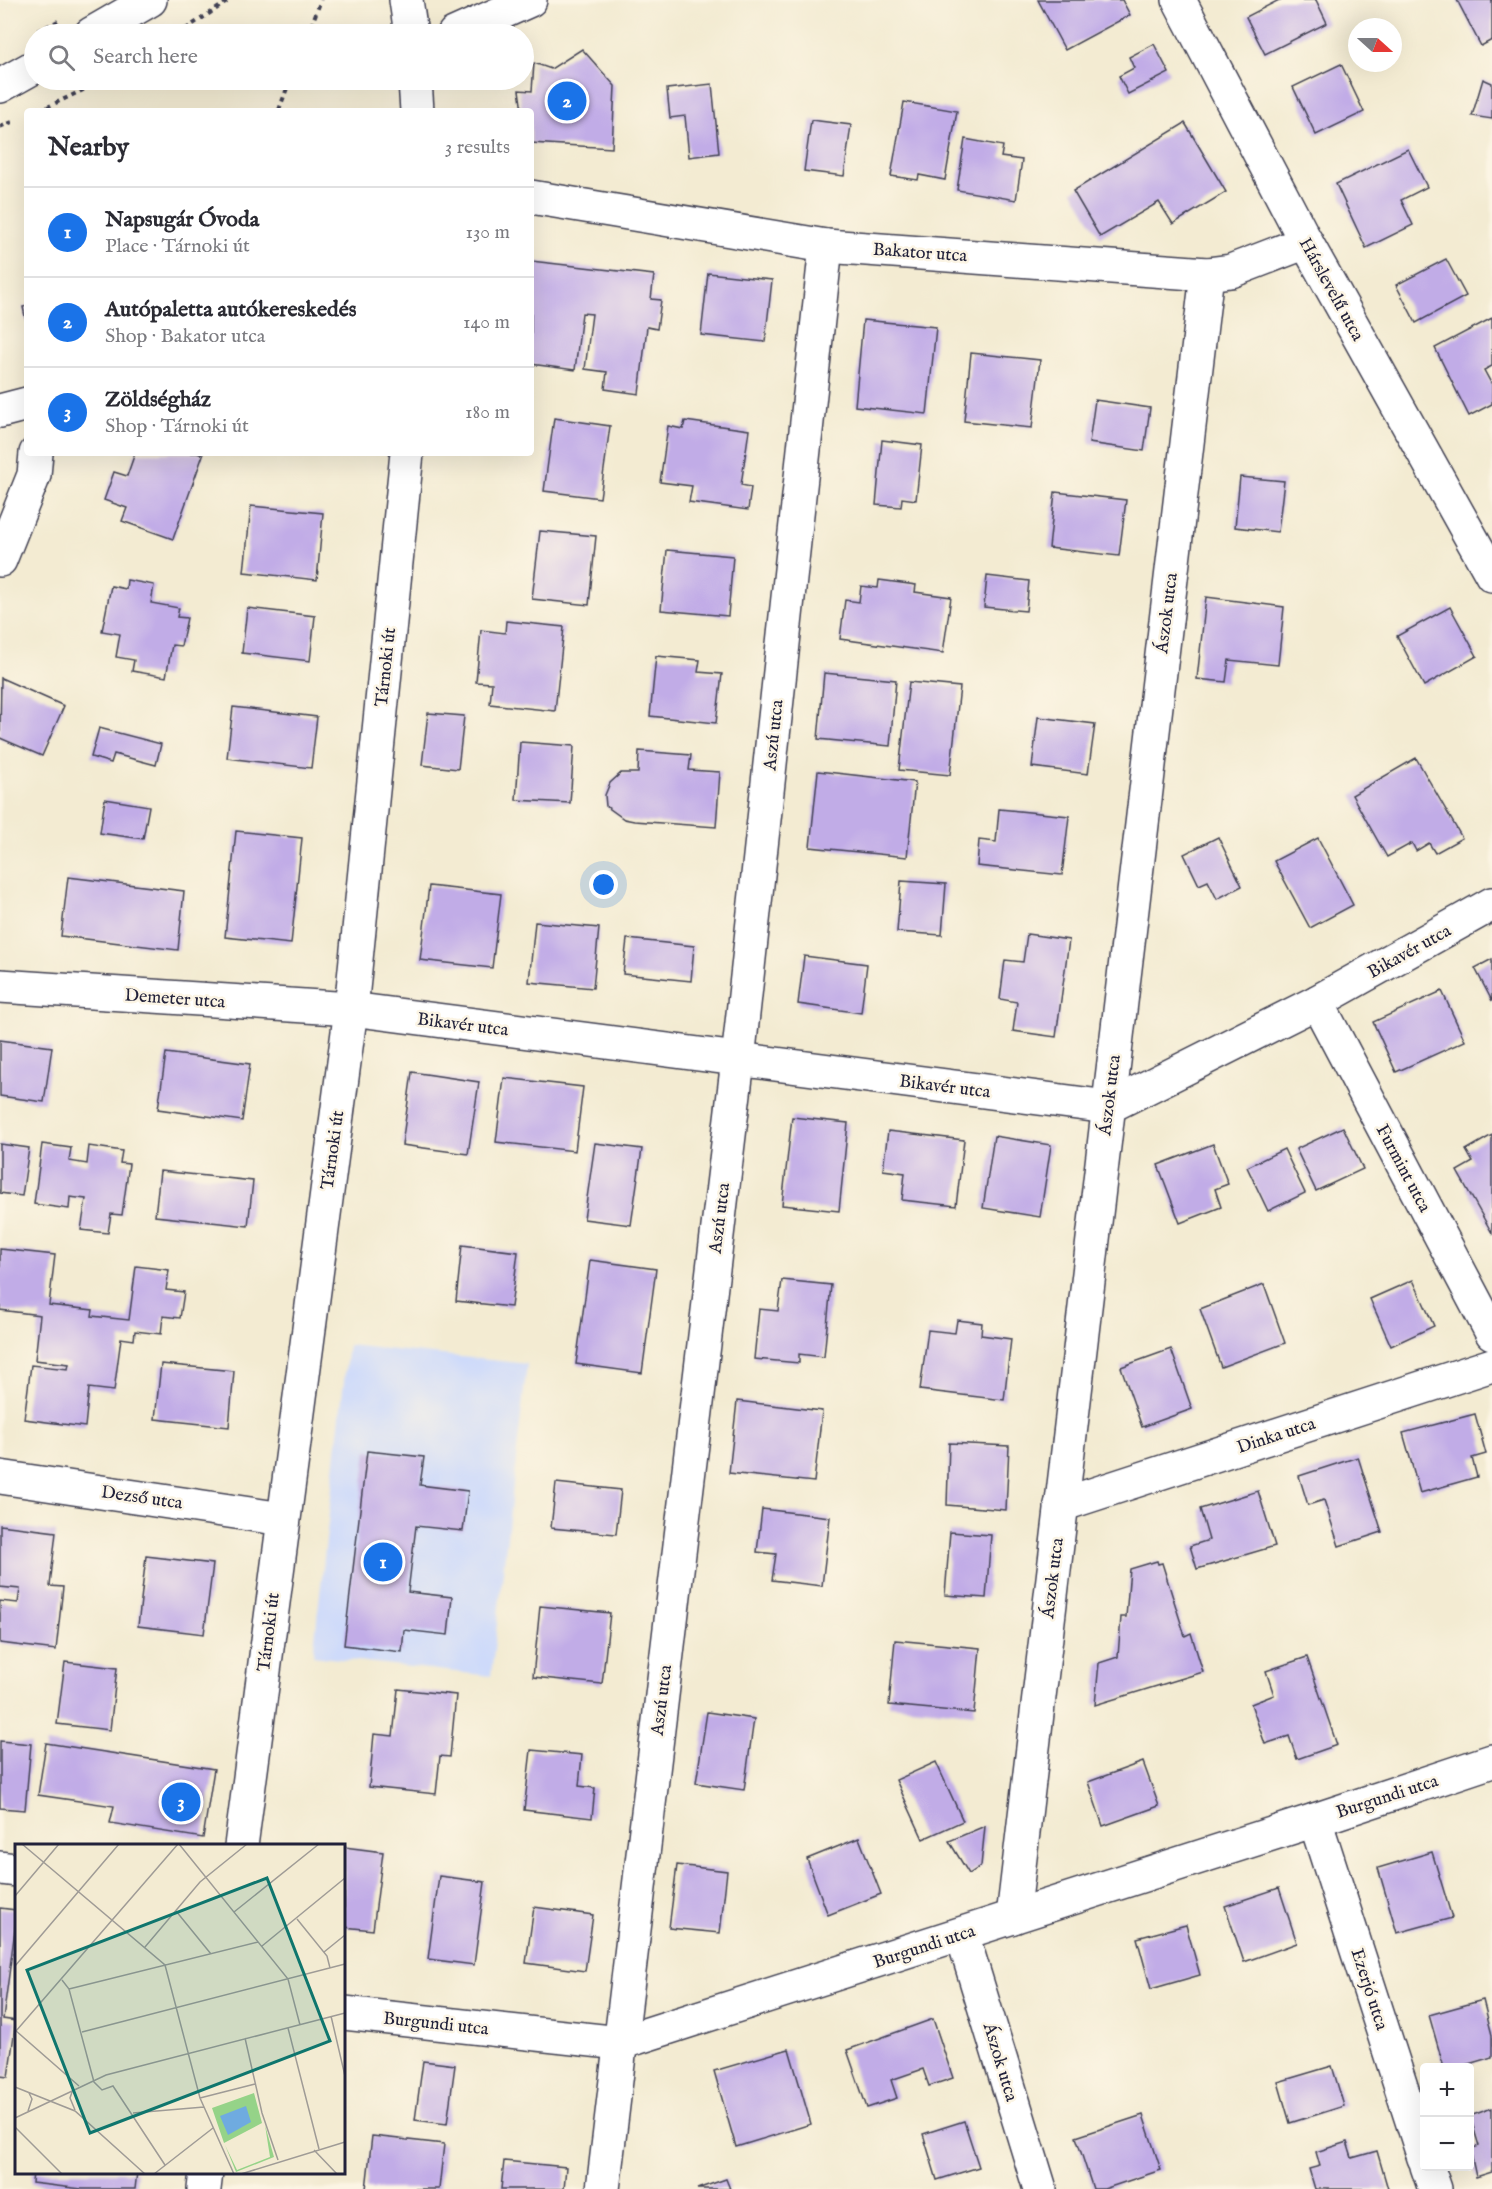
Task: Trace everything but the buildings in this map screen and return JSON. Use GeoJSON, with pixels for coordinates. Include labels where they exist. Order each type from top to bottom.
{"type":"FeatureCollection","features":[{"type":"Feature","properties":{"kind":"street"},"geometry":{"type":"LineString","coordinates":[[109,24],[150,0]]}},
{"type":"Feature","properties":{"kind":"street"},"geometry":{"type":"LineString","coordinates":[[476,24],[530,0]]}},
{"type":"Feature","properties":{"kind":"street","name":"Hárslevelű utca"},"geometry":{"type":"LineString","coordinates":[[1179,0],[1306,242],[1492,575]]}},
{"type":"Feature","properties":{"kind":"street"},"geometry":{"type":"LineString","coordinates":[[0,86],[24,73]]}},
{"type":"Feature","properties":{"kind":"street"},"geometry":{"type":"LineString","coordinates":[[416,90],[417,108]]}},
{"type":"Feature","properties":{"kind":"street","name":"Bakator utca"},"geometry":{"type":"LineString","coordinates":[[534,197],[826,246],[1207,274],[1231,271],[1306,242]]}},
{"type":"Feature","properties":{"kind":"street","name":"Aszú utca"},"geometry":{"type":"LineString","coordinates":[[603,2189],[738,1060],[826,246]]}},
{"type":"Feature","properties":{"kind":"street","name":"Ászok utca"},"geometry":{"type":"LineString","coordinates":[[1013,1917],[1207,274]]}},
{"type":"Feature","properties":{"kind":"street"},"geometry":{"type":"LineString","coordinates":[[0,411],[24,405]]}},
{"type":"Feature","properties":{"kind":"street"},"geometry":{"type":"LineString","coordinates":[[0,560],[34,475],[36,456]]}},
{"type":"Feature","properties":{"kind":"street","name":"Tárnoki út"},"geometry":{"type":"LineString","coordinates":[[241,1844],[351,1009],[407,456]]}},
{"type":"Feature","properties":{"kind":"street","name":"Bikavér utca"},"geometry":{"type":"LineString","coordinates":[[351,1009],[1108,1107],[1317,1002],[1492,904]]}},
{"type":"Feature","properties":{"kind":"street","name":"Demeter utca"},"geometry":{"type":"LineString","coordinates":[[0,986],[351,1009]]}},
{"type":"Feature","properties":{"kind":"street","name":"Furmint utca"},"geometry":{"type":"LineString","coordinates":[[1317,1002],[1492,1333]]}},
{"type":"Feature","properties":{"kind":"street","name":"Dinka utca"},"geometry":{"type":"LineString","coordinates":[[1061,1505],[1492,1365]]}},
{"type":"Feature","properties":{"kind":"street","name":"Dezső utca"},"geometry":{"type":"LineString","coordinates":[[0,1476],[283,1519]]}},
{"type":"Feature","properties":{"kind":"street","name":"Burgundi utca"},"geometry":{"type":"LineString","coordinates":[[345,2013],[620,2043],[1316,1820],[1492,1761]]}},
{"type":"Feature","properties":{"kind":"street","name":"Ezerjó utca"},"geometry":{"type":"LineString","coordinates":[[1316,1820],[1420,2142]]}},
{"type":"Feature","properties":{"kind":"street"},"geometry":{"type":"LineString","coordinates":[[0,1868],[15,1870]]}},
{"type":"Feature","properties":{"kind":"street","name":"Ászok utca"},"geometry":{"type":"LineString","coordinates":[[962,1934],[1040,2189]]}},
{"type":"Feature","properties":{"kind":"street"},"geometry":{"type":"LineString","coordinates":[[1429,2171],[1435,2189]]}},
{"type":"Feature","properties":{"kind":"street"},"geometry":{"type":"LineString","coordinates":[[204,2189],[206,2174]]}},
{"type":"Feature","properties":{"kind":"path"},"geometry":{"type":"LineString","coordinates":[[193,24],[230,0]]}},
{"type":"Feature","properties":{"kind":"path"},"geometry":{"type":"LineString","coordinates":[[312,24],[321,0]]}},
{"type":"Feature","properties":{"kind":"path"},"geometry":{"type":"LineString","coordinates":[[53,24],[61,20]]}},
{"type":"Feature","properties":{"kind":"path"},"geometry":{"type":"LineString","coordinates":[[45,108],[83,90]]}},
{"type":"Feature","properties":{"kind":"path"},"geometry":{"type":"LineString","coordinates":[[280,108],[286,90]]}},
{"type":"Feature","properties":{"kind":"shaded area"},"geometry":{"type":"Polygon","coordinates":[[[348,1345],[527,1364],[491,1676],[313,1656],[348,1345]]]}},
{"type":"Feature","properties":{"kind":"place","name":"Autópaletta autókereskedés"},"geometry":{"type":"Point","coordinates":[567,101]}},
{"type":"Feature","properties":{"kind":"place","name":"Napsugár Óvoda"},"geometry":{"type":"Point","coordinates":[383,1562]}},
{"type":"Feature","properties":{"kind":"place","name":"Zöldségház"},"geometry":{"type":"Point","coordinates":[181,1802]}}]}
